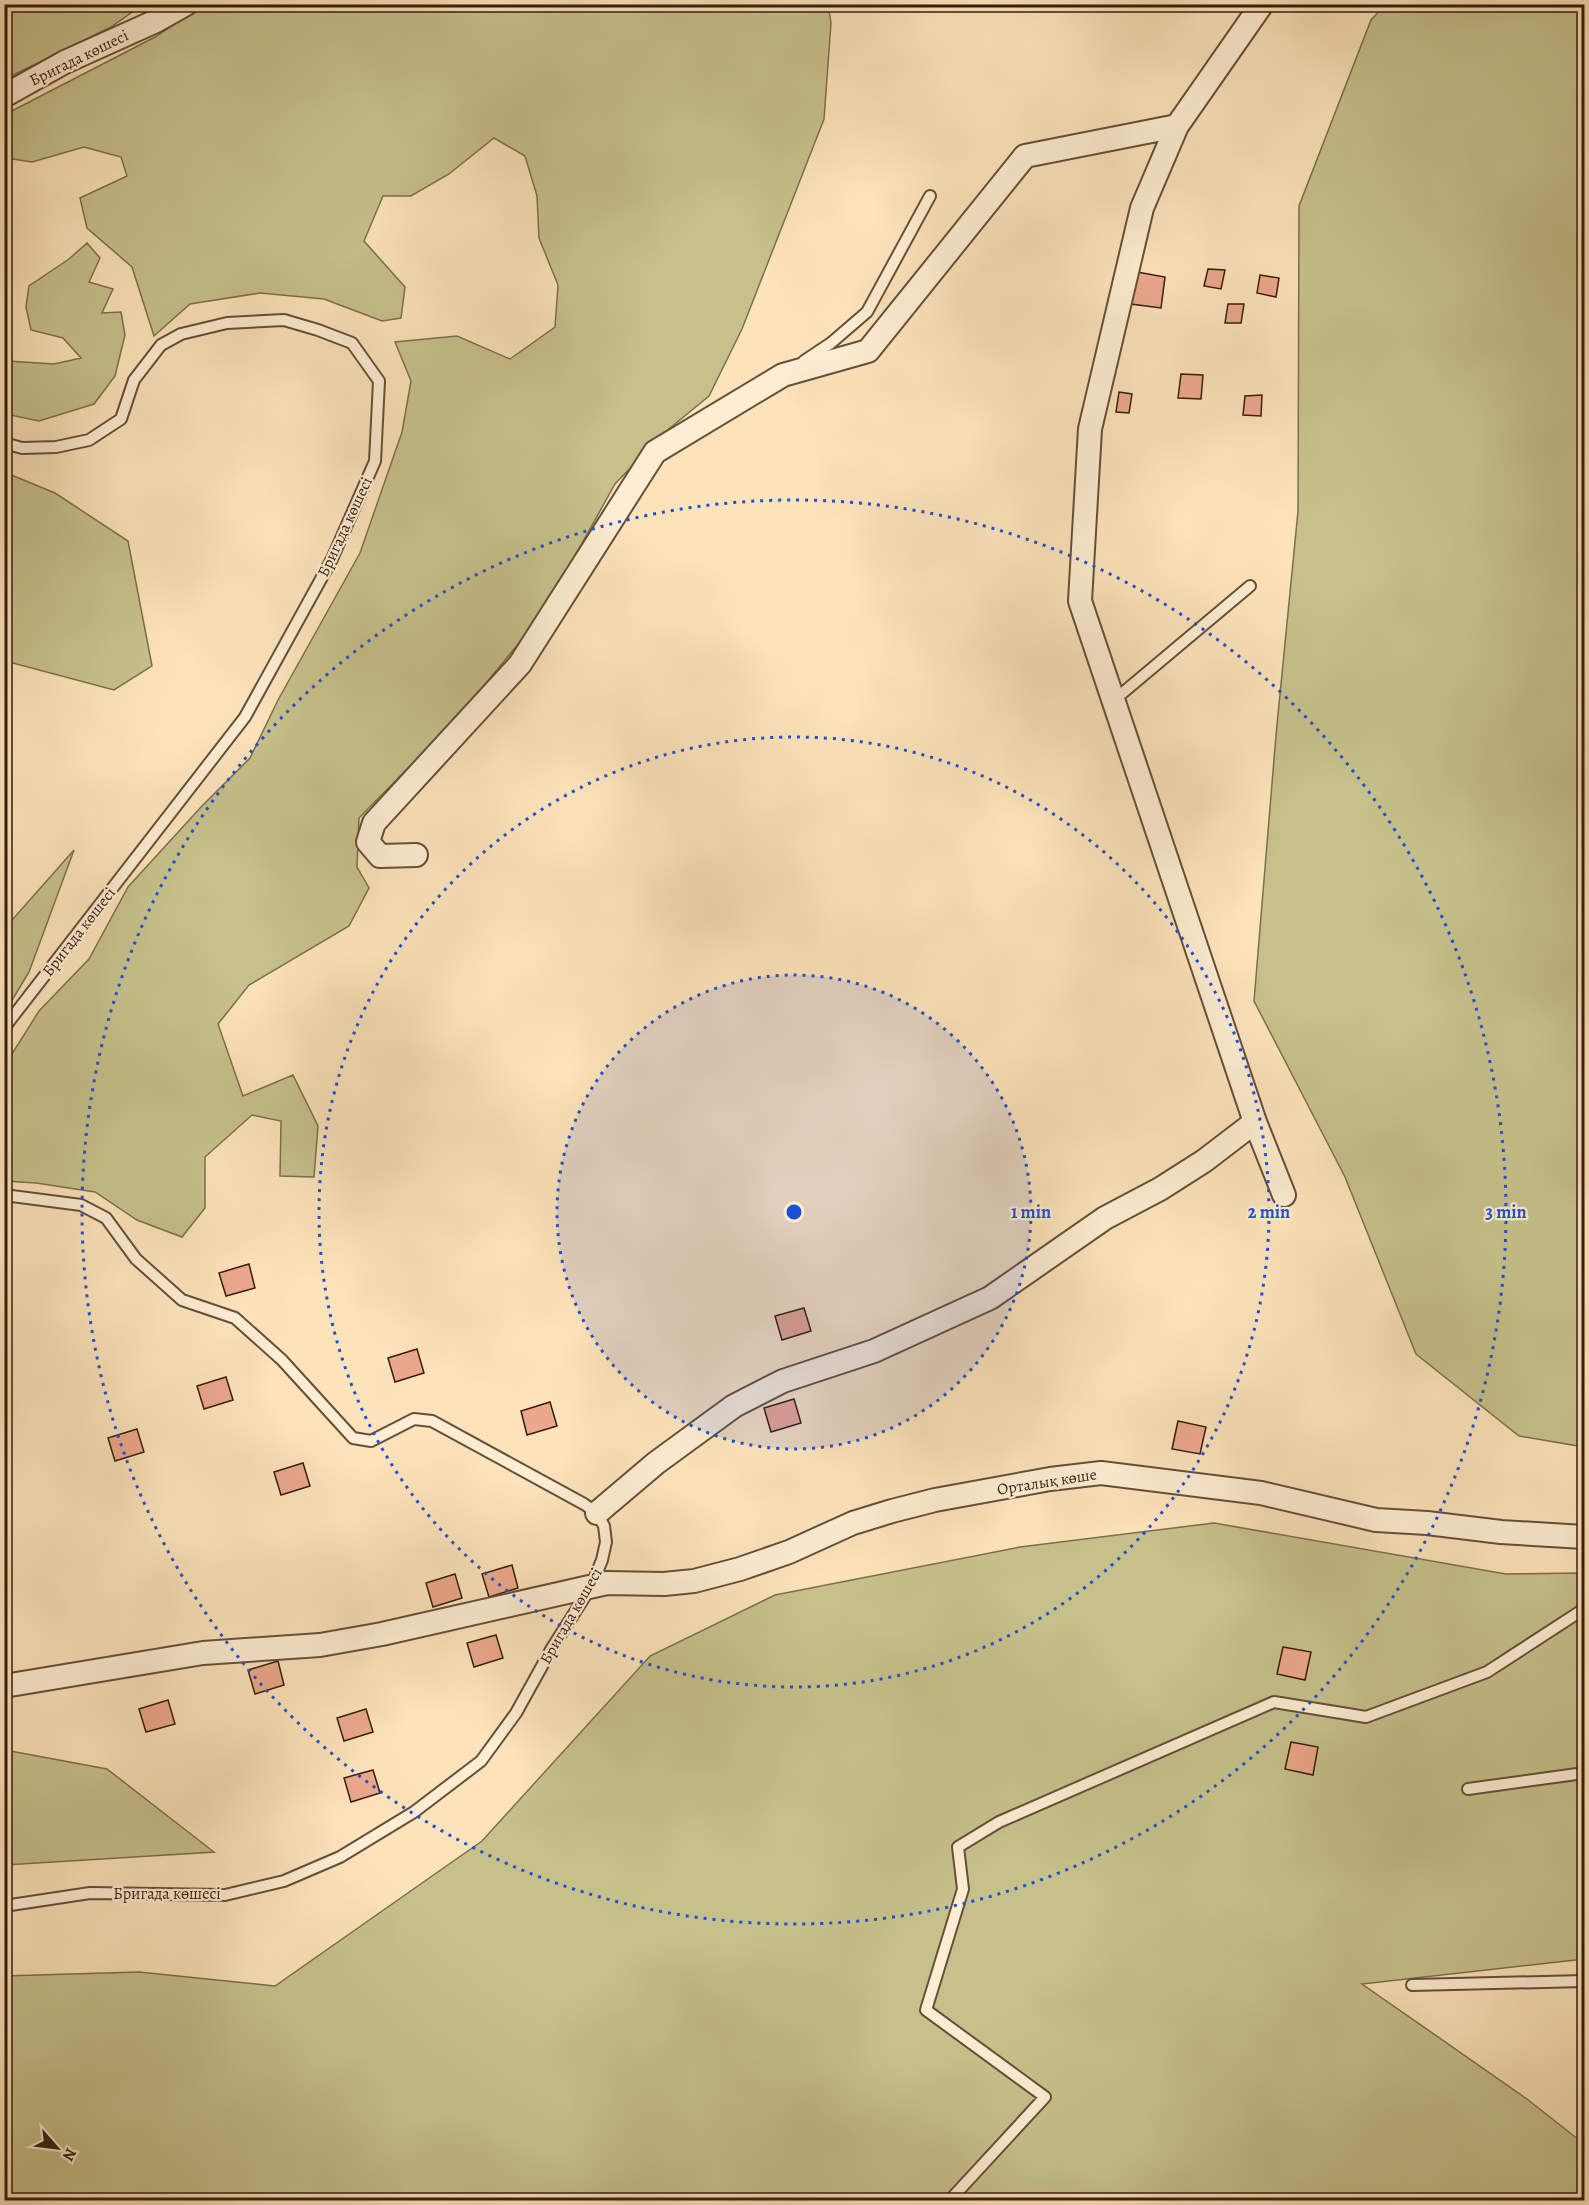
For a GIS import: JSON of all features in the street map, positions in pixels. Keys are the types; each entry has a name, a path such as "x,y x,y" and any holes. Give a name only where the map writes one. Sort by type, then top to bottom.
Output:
{"street":[{"name":"Бригада көшесі","path":"4,96 65,62 156,21 186,4"},
{"path":"1262,4 1177,126 1142,208 1090,429 1080,601 1255,1122 1284,1195"},
{"path":"416,855 380,856 368,842 374,823 520,664 655,452 783,375 867,351 1025,156 1177,126"},
{"path":"597,1513 656,1463 734,1406 783,1381 874,1351 990,1298 1105,1218 1160,1189 1204,1161 1255,1122"},
{"name":"Орталық көше","path":"4,1686 203,1653 320,1645 382,1634 615,1582 664,1584 694,1581 740,1569 789,1552 854,1523 892,1511 935,1500 1050,1479 1101,1473 1261,1493 1376,1520 1584,1537"}],"lane":[{"path":"783,375 831,343 867,312 930,196"},
{"name":"Бригада көшесі","path":"4,444 22,448 56,447 89,440 121,418 134,380 161,345 181,334 227,323 284,320 352,343 378,381 375,461 332,559 245,717 4,1028"},
{"path":"1113,701 1250,586"},
{"path":"4,1195 81,1206 106,1218 136,1259 182,1300 235,1318 282,1360 353,1438 371,1441 414,1419 432,1421 597,1513"},
{"name":"Бригада көшесі","path":"4,1906 90,1893 225,1895 284,1881 340,1857 414,1812 481,1761 516,1713 552,1648 591,1587 602,1560 606,1542 604,1526 597,1513"},
{"path":"950,2200 1045,2097 926,2010 963,1890 958,1847 999,1822 1274,1702 1366,1717 1487,1672 1584,1609"},
{"path":"1468,1789 1584,1773"},
{"path":"1412,1985 1584,1981"}],"shaded area":[{"path":"5,4 142,5 111,27 5,79"},
{"path":"828,4 831,23 824,119 742,329 709,396 664,433 615,484 542,615 458,717 359,818 357,867 369,888 349,926 249,985 218,1024 243,1096 293,1075 318,1126 314,1177 280,1176 281,1121 252,1115 205,1157 205,1208 182,1237 137,1220 95,1192 5,1181 5,1065 39,1011 89,959 128,887 201,807 250,758 278,700 360,553 402,432 411,381 395,342 457,336 510,359 555,327 558,285 539,238 537,196 525,156 494,138 449,174 411,196 383,196 364,241 405,287 401,318 382,321 324,299 260,293 190,304 154,336 132,267 87,228 80,198 127,176 121,157 84,147 32,162 6,158 4,156 4,115 155,37 203,5"},
{"path":"1385,5 1584,5 1584,1447 1519,1436 1416,1354 1345,1177 1254,1001 1276,735 1298,511 1299,206 1371,20"},
{"path":"87,243 100,258 89,282 113,289 102,313 121,312 125,335 115,376 94,404 39,421 5,414 5,359 54,364 81,358 63,338 31,330 26,307 29,286 69,259"},
{"path":"4,472 55,493 128,541 152,666 114,690 5,661"},
{"path":"74,850 29,972 5,1012 5,928"},
{"path":"1214,1523 1506,1574 1584,1573 1584,1959 1362,1984 1527,2099 1584,2144 1584,2200 5,2200 4,1976 139,1972 275,1986 482,1841 650,1656 775,1595 1020,1547"},
{"path":"5,1750 107,1769 214,1852 5,1865"}],"building":[{"path":"1208,269 1225,270 1221,289 1204,286"},
{"path":"1137,272 1165,277 1161,308 1131,304"},
{"path":"1260,275 1279,278 1276,297 1257,293"},
{"path":"1228,304 1244,304 1241,323 1225,323"},
{"path":"1181,374 1203,375 1201,399 1178,398"},
{"path":"1119,392 1132,394 1129,413 1116,412"},
{"path":"1262,395 1261,416 1243,415 1245,396"},
{"path":"249,1264 255,1288 226,1296 219,1273"},
{"path":"804,1308 811,1331 782,1340 775,1316"},
{"path":"417,1349 424,1373 395,1382 388,1358"},
{"path":"226,1377 233,1400 204,1409 197,1386"},
{"path":"794,1399 801,1423 771,1432 764,1408"},
{"path":"550,1402 557,1426 527,1435 521,1411"},
{"path":"1178,1421 1206,1427 1200,1454 1172,1449"},
{"path":"137,1429 144,1452 115,1461 108,1438"},
{"path":"303,1463 310,1486 281,1495 274,1472"},
{"path":"512,1565 518,1588 489,1597 482,1574"},
{"path":"455,1574 462,1598 433,1607 426,1583"},
{"path":"496,1635 503,1658 474,1667 467,1643"},
{"path":"1283,1647 1311,1652 1305,1680 1277,1674"},
{"path":"278,1661 284,1685 255,1694 248,1670"},
{"path":"168,1700 175,1724 146,1732 139,1709"},
{"path":"366,1709 373,1732 344,1741 337,1718"},
{"path":"1291,1742 1318,1747 1313,1775 1285,1769"},
{"path":"373,1770 380,1793 351,1802 344,1778"}]}
